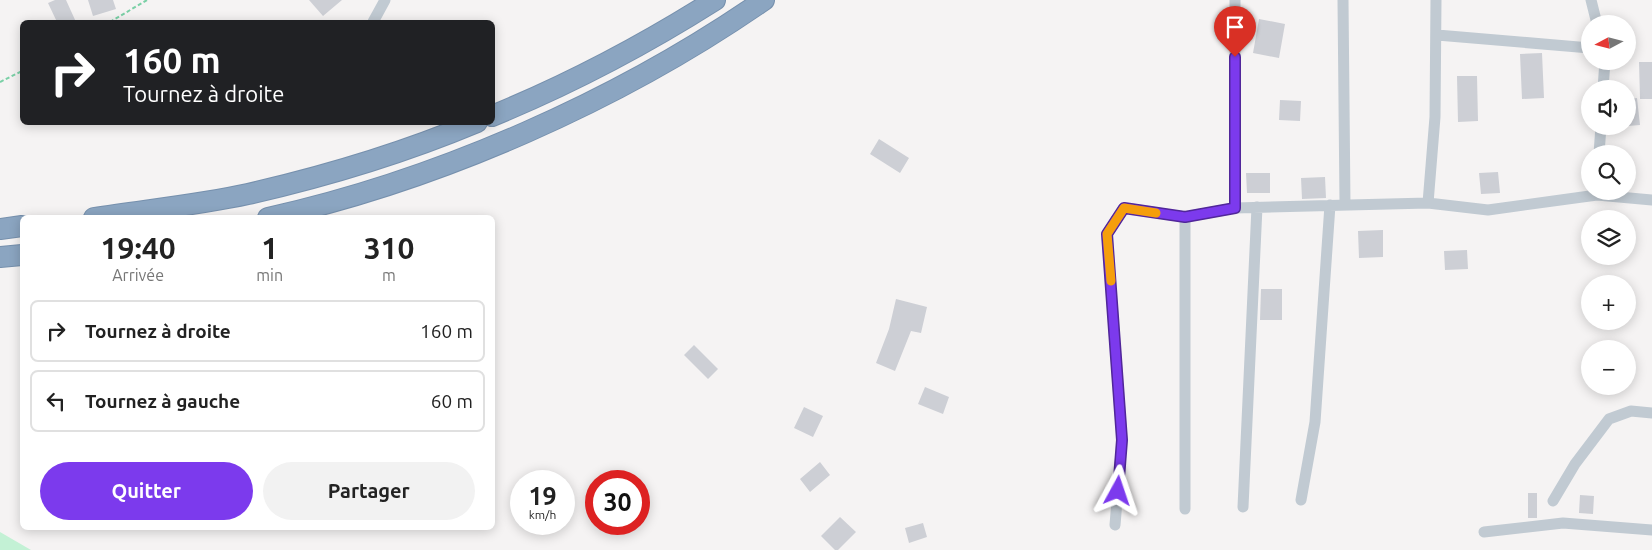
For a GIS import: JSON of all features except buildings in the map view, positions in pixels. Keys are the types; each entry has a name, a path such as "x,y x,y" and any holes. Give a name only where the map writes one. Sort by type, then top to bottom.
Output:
{"highway":[{"path":"495,115 589,73 668,29 715,0"},
{"path":"281,215 397,182 550,121 623,85 764,0"},
{"path":"113,215 246,194 340,171 426,144 470,125"},
{"path":"0,229 20,226"},
{"path":"0,257 20,255"}],"street":[{"path":"374,20 385,0"},
{"path":"1235,0 1235,208"},
{"path":"1343,0 1345,204"},
{"path":"1428,203 1435,117 1436,0"},
{"path":"1592,0 1595,15"},
{"path":"1437,35 1581,47"},
{"path":"1115,526 1122,440 1107,234 1124,208 1185,217 1235,208 1345,204 1428,203 1488,210 1581,195"},
{"path":"1636,198 1652,200"},
{"path":"1301,500 1315,422 1330,205"},
{"path":"1243,507 1257,207"},
{"path":"1185,217 1185,509"},
{"path":"1553,501 1575,464 1610,419 1631,411 1652,412"},
{"path":"1484,532 1563,523 1652,530"}],"path":[{"path":"113,20 147,0"},
{"path":"0,82 20,72"}],"green space":[{"path":"0,532 31,550 0,550"}],"slow traffic":[{"path":"1111,281 1107,234 1124,208 1156,213"}],"route":[{"path":"1118,491 1122,440 1107,234 1124,208 1185,217 1235,208 1235,57"}]}
